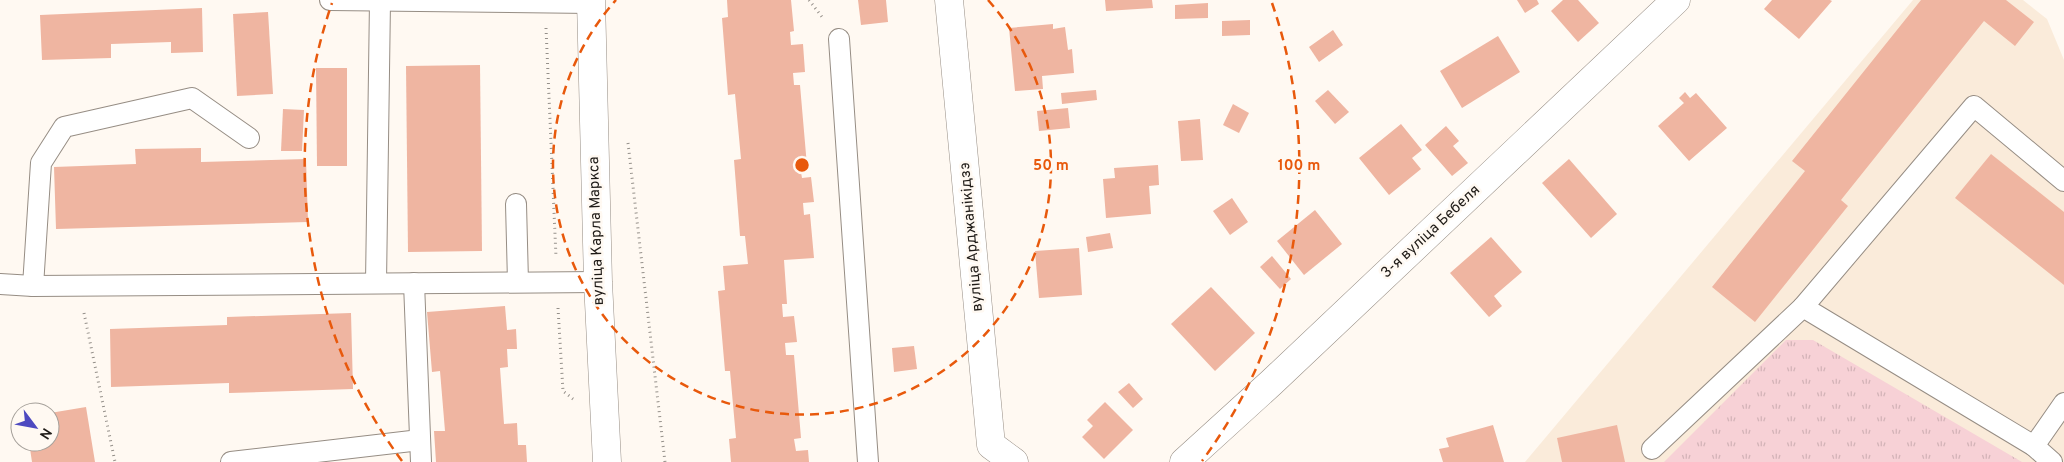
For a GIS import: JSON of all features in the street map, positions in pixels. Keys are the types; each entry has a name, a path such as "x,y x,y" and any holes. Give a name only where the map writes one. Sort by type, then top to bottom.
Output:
{"street":[{"name":"вуліца Арджанікідзэ","path":"949,0 992,453 1014,462"},
{"name":"3-я вуліца Бебеля","path":"1184,462 1272,382 1676,0"},
{"name":"вуліца Карла Маркса","path":"591,2 598,282 607,462"}],"lane":[{"path":"330,0 591,2"},
{"path":"376,283 380,1"},
{"path":"839,39 868,462"},
{"path":"33,286 41,163 64,127 192,98 249,138"},
{"path":"1652,449 1803,307 1974,106 2064,181"},
{"path":"516,204 518,282"},
{"path":"0,284 79,286 598,282"},
{"path":"414,283 420,462"},
{"path":"1803,307 2034,446 2052,462"},
{"path":"2034,446 2064,403"},
{"path":"231,462 420,440"}],"path":[{"path":"545,3 563,390 578,403"},
{"path":"628,140 665,462"},
{"path":"79,286 115,462"}],"shaded area":[{"path":"1913,0 2023,0 2047,19 2064,60 2064,462 1525,462"}],"green space":[{"path":"1786,340 1813,340 2022,462 1664,462"}],"building":[{"path":"727,0 791,0 794,31 790,32 791,45 803,44 805,72 793,73 794,85 800,85 807,166 800,166 802,178 811,177 814,202 803,203 804,215 810,214 814,258 784,260 787,304 782,304 783,317 794,316 797,342 785,343 786,355 794,355 801,438 794,439 796,451 808,450 809,462 731,462 729,439 736,438 730,371 725,371 718,291 725,290 723,266 748,264 745,236 740,236 734,160 741,159 735,94 728,95 722,18 728,17"},
{"path":"858,0 886,0 888,22 861,25"},
{"path":"1105,0 1152,0 1153,8 1106,11"},
{"path":"1517,0 1537,0 1539,4 1525,13"},
{"path":"1563,0 1578,0 1599,23 1578,42 1551,11"},
{"path":"1772,0 1832,1 1799,39 1764,9"},
{"path":"1921,0 2006,0 2034,22 2015,46 1984,21 1841,200 1848,206 1755,322 1712,287 1805,171 1792,161"},
{"path":"1208,3 1208,18 1175,19 1175,5"},
{"path":"202,8 203,52 171,53 171,42 111,44 111,58 42,60 40,15"},
{"path":"268,12 273,94 237,96 233,14"},
{"path":"1250,20 1250,35 1222,36 1222,21"},
{"path":"1053,24 1053,29 1065,27 1068,50 1072,49 1074,73 1042,76 1043,89 1015,91 1009,28"},
{"path":"1333,30 1343,45 1319,62 1309,47"},
{"path":"1498,36 1520,72 1462,108 1440,71"},
{"path":"480,65 482,251 408,252 406,66"},
{"path":"316,68 347,68 347,166 317,166"},
{"path":"1096,90 1097,100 1062,104 1061,93"},
{"path":"1328,90 1349,112 1335,124 1315,101"},
{"path":"1685,92 1690,98 1696,93 1727,128 1689,161 1658,126 1684,103 1679,98"},
{"path":"1233,104 1249,113 1239,133 1223,125"},
{"path":"1068,108 1070,128 1039,131 1037,111"},
{"path":"283,109 304,110 302,151 281,151"},
{"path":"1200,119 1203,160 1181,161 1178,121"},
{"path":"1401,124 1422,150 1412,158 1421,169 1389,195 1359,158"},
{"path":"1446,126 1459,141 1453,146 1468,163 1452,176 1425,145"},
{"path":"201,148 201,162 306,159 308,222 56,229 54,167 136,164 135,149"},
{"path":"1991,154 2064,212 2064,285 1955,198"},
{"path":"1569,159 1617,214 1591,238 1542,183"},
{"path":"1158,165 1159,185 1149,186 1151,214 1106,218 1103,179 1115,178 1114,168"},
{"path":"1232,198 1248,222 1230,235 1213,211"},
{"path":"1315,210 1342,244 1304,275 1277,241"},
{"path":"1110,233 1113,248 1088,252 1086,237"},
{"path":"1491,237 1522,272 1494,296 1502,306 1489,317 1450,273"},
{"path":"1079,248 1082,295 1039,298 1035,251"},
{"path":"1272,256 1291,279 1280,289 1260,267"},
{"path":"1211,287 1255,333 1215,371 1171,324"},
{"path":"505,306 507,330 516,329 517,349 507,349 508,367 500,368 504,424 517,423 518,445 526,445 527,462 436,462 434,431 445,431 440,371 432,372 427,312"},
{"path":"351,313 353,389 229,393 229,383 111,387 110,329 227,325 227,317"},
{"path":"914,346 917,369 894,372 892,348"},
{"path":"1129,383 1143,399 1133,408 1118,392"},
{"path":"1105,402 1133,430 1104,459 1082,437 1093,426 1087,420"},
{"path":"86,407 95,462 32,462 30,452 60,452 60,411"},
{"path":"1493,425 1504,462 1443,462 1439,449 1449,447 1446,438"},
{"path":"1617,425 1625,462 1562,462 1557,438"}]}
